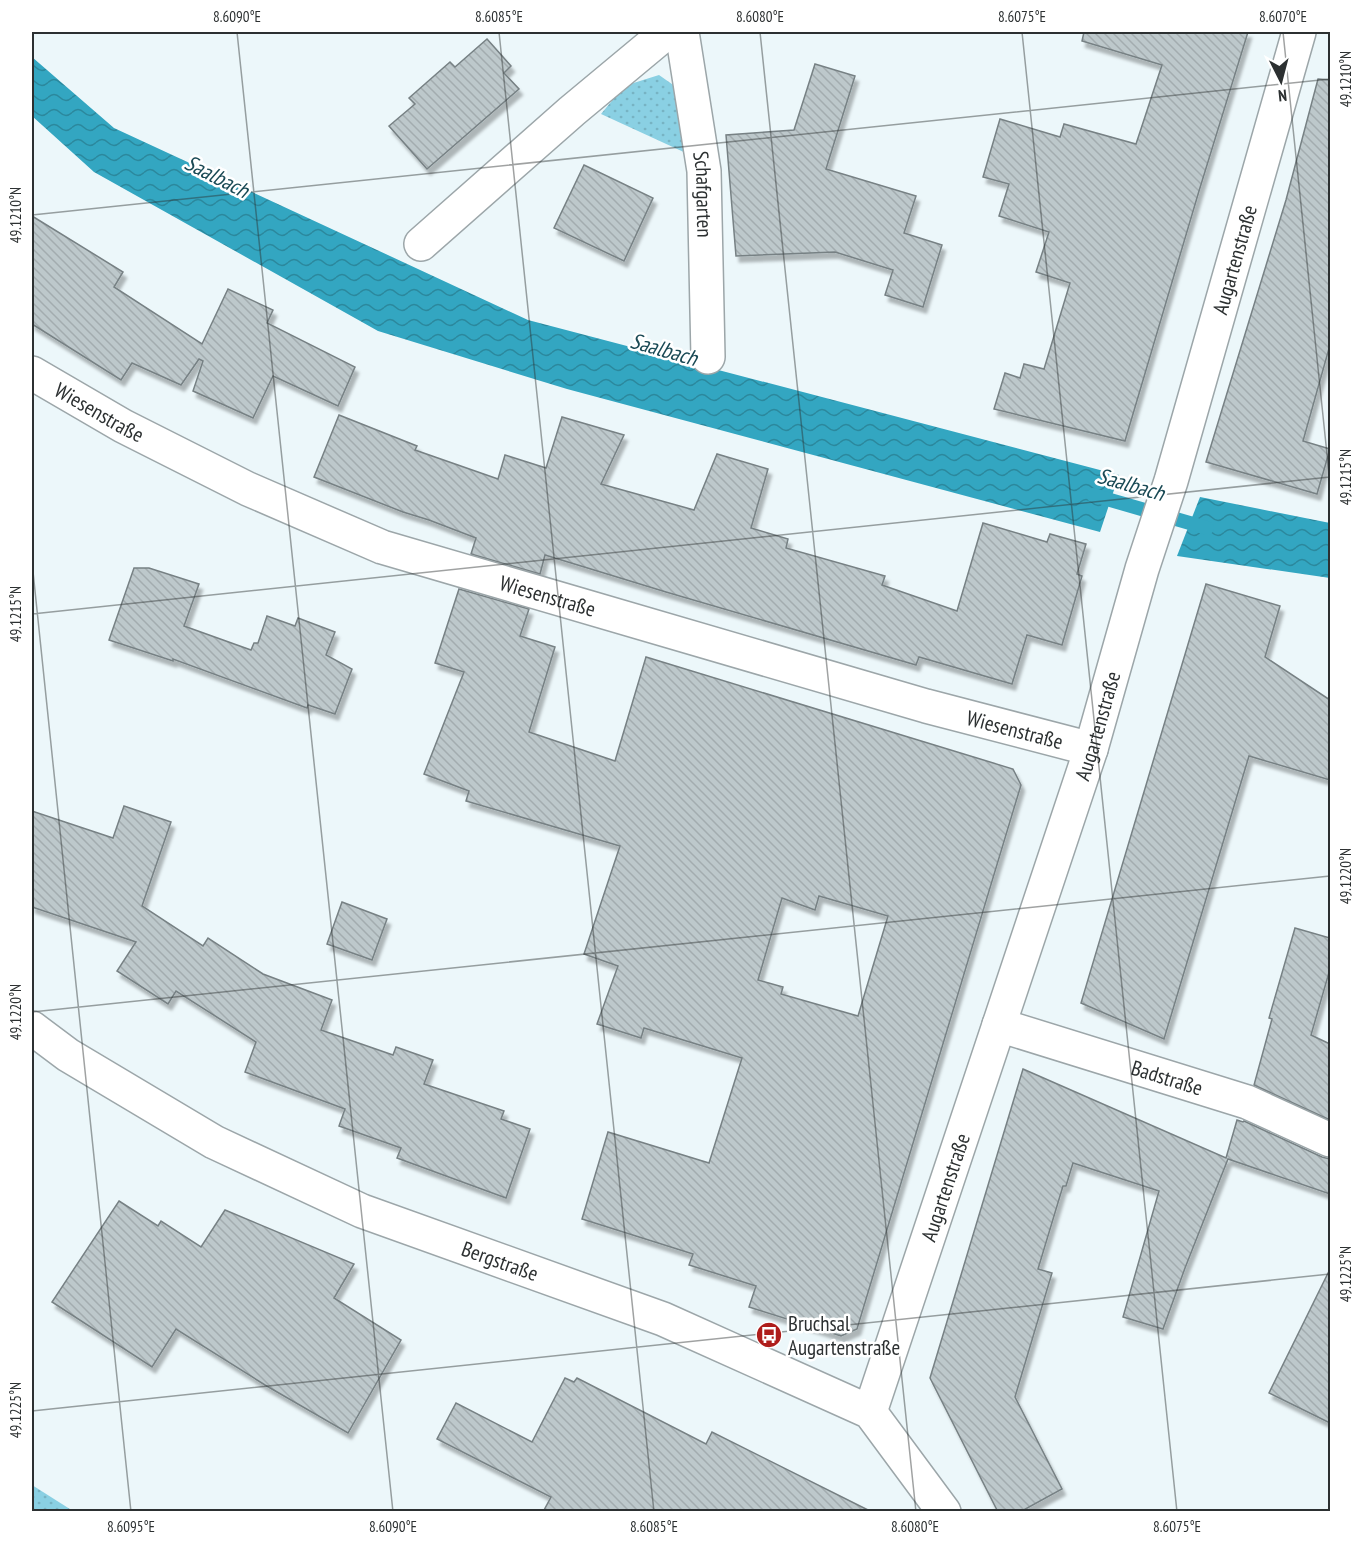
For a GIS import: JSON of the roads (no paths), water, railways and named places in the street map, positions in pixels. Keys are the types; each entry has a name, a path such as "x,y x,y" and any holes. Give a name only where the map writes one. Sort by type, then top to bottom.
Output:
{"street":[{"path":"421,244 572,111 667,32"},
{"name":"Schafgarten","path":"682,32 704,171 708,357"},
{"name":"Augartenstraße","path":"870,1412 1091,749 1142,569 1171,480 1299,32"},
{"name":"Wiesenstraße","path":"32,373 123,426 248,489 382,548 926,706 1091,749"},
{"name":"Badstraße","path":"999,1025 1246,1102 1330,1140"},
{"name":"Bergstraße","path":"32,1028 68,1054 214,1142 362,1211 663,1319 870,1412 944,1512"}],"water":[{"path":"32,57 114,128 528,320 1119,475 1100,532 567,389 378,331 94,172 32,116"},
{"path":"1200,497 1330,523 1330,578 1177,556"}],"waterway":[{"name":"Saalbach","path":"1093,495 1207,528"}],"place":[{"name":"Bruchsal Augartenstraße","path":"769,1335"}]}
